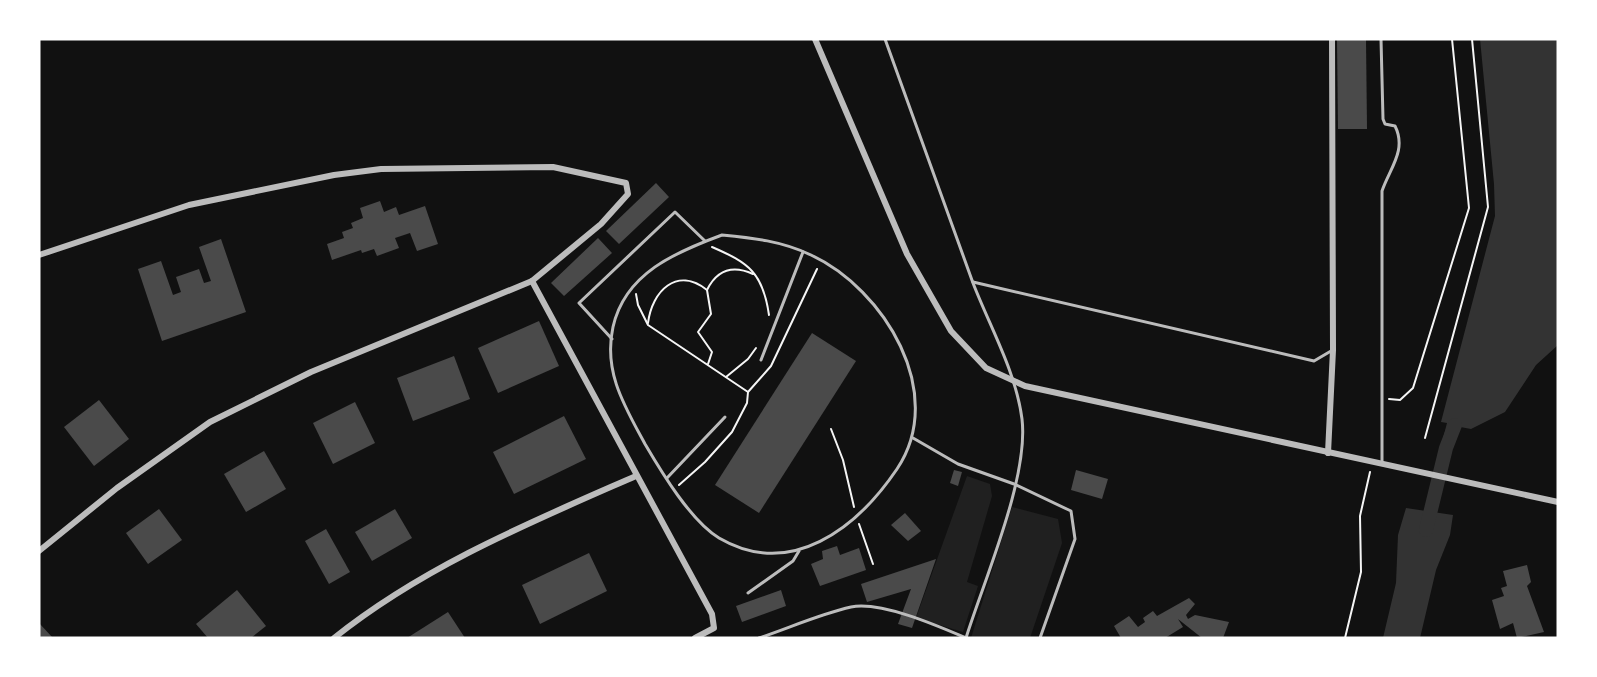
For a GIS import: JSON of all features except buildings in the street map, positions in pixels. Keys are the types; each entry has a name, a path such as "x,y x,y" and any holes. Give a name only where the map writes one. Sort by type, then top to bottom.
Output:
{"street":[{"path":"815,39 908,254 951,331 986,368 1013,382 1372,463 1558,502"},
{"path":"1328,453 1333,350 1332,39"},
{"path":"39,255 189,206 334,175 381,169 552,167 626,183 628,194 601,224 532,281 311,372 210,422 117,488 39,551"},
{"path":"532,281 712,615 714,628 695,638"},
{"path":"334,638 367,611 477,546 636,476"}],"lane":[{"path":"759,638 853,607 892,611 966,638 1021,455 1022,420 1013,382 973,282 885,39"},
{"path":"1381,39 1383,119 1385,124 1395,126 1398,132 1399,158 1389,171 1382,191 1382,465"},
{"path":"612,339 579,303 675,212 703,242"},
{"path":"722,236 771,240 803,252 856,284 888,325 906,355 915,401 913,438 897,468 856,517 821,543 786,553 747,549 718,538 690,510 667,478 617,394 612,367 613,327 626,296 635,285 649,270 680,250 722,236"},
{"path":"761,360 803,252"},
{"path":"973,282 1314,361 1333,350"},
{"path":"667,478 725,417"},
{"path":"913,438 958,464 1014,484 1071,511 1075,539 1040,638"},
{"path":"748,593 794,561 800,549"}],"path":[{"path":"1382,399 1400,400 1413,388 1469,207 1452,39"},
{"path":"1425,438 1488,207 1472,39"},
{"path":"703,242 745,262 756,275 766,297 769,321"},
{"path":"674,489 705,462 732,432 747,403 748,392 771,366 821,261"},
{"path":"707,290 720,273 734,268 756,275"},
{"path":"648,325 652,303 663,288 686,280 697,282 707,290 711,314 698,332 712,352 708,365"},
{"path":"635,285 638,305 648,325 748,392"},
{"path":"726,377 748,359 760,342"},
{"path":"831,429 843,460 856,517 873,564"},
{"path":"1346,638 1361,572 1360,516 1372,463"}],"shaded area":[{"path":"1480,39 1558,39 1558,345 1536,365 1505,412 1471,429 1455,426 1450,448 1441,446 1447,423 1441,422 1495,216"},
{"path":"967,476 990,484 992,496 967,582 978,586 963,632 916,618"},
{"path":"1012,507 1058,519 1062,543 1030,638 971,638"},
{"path":"1406,508 1453,515 1450,535 1436,570 1420,638 1383,638 1396,583 1398,535"}],"waterway":[{"path":"1426,530 1446,448 1455,425"}]}
